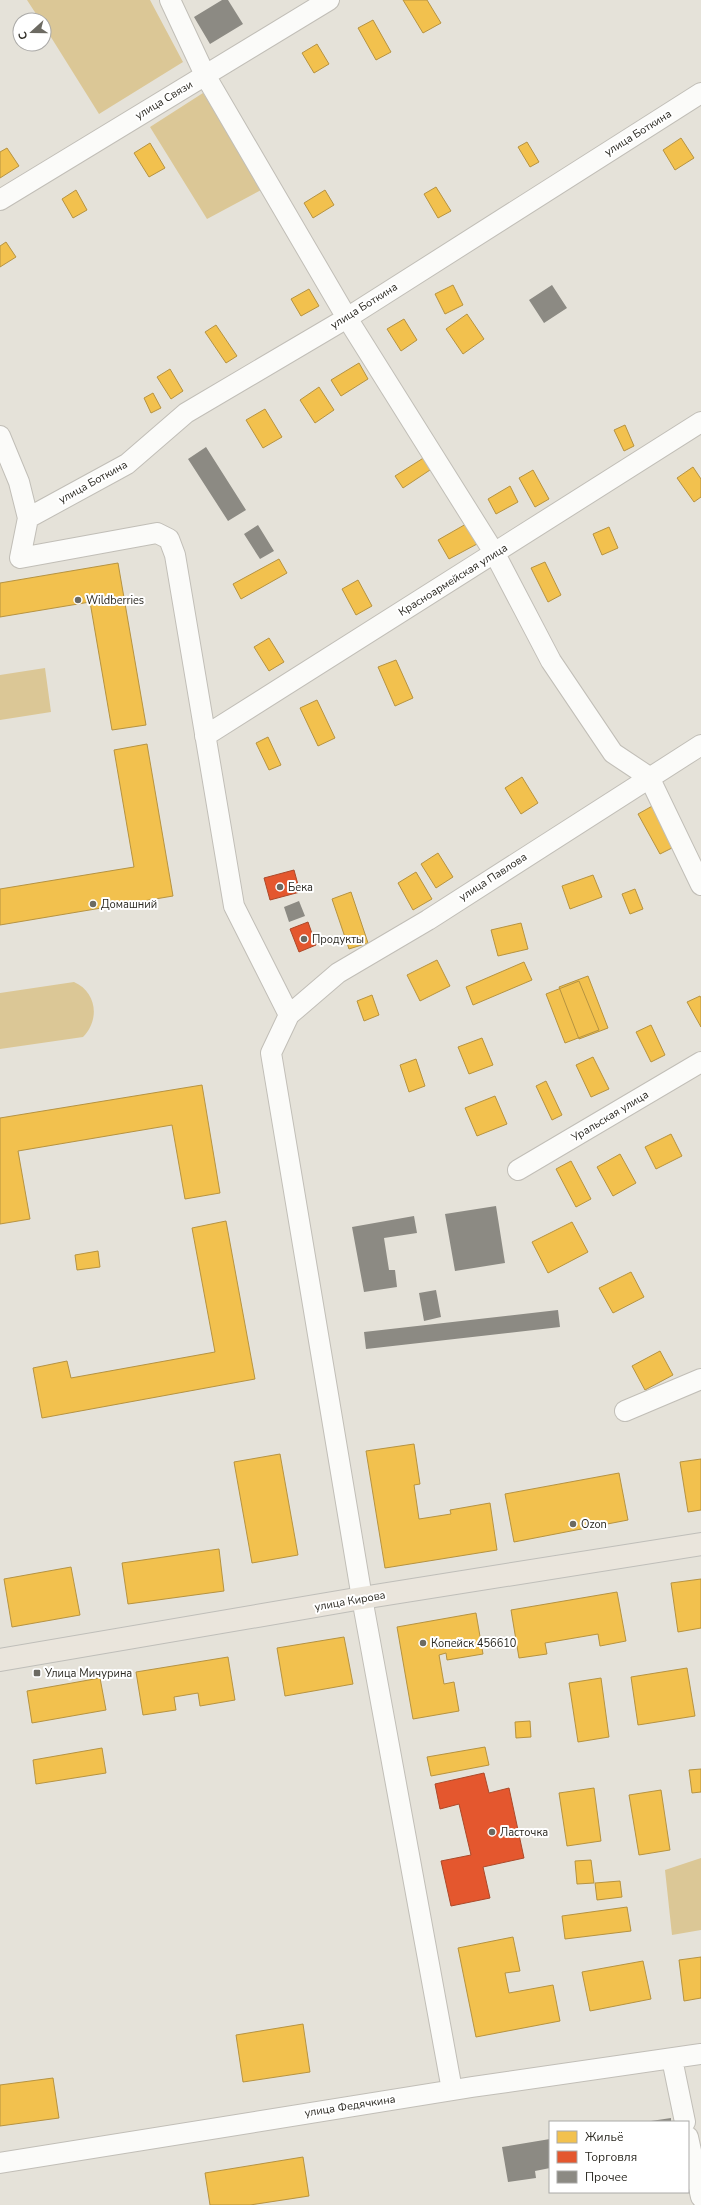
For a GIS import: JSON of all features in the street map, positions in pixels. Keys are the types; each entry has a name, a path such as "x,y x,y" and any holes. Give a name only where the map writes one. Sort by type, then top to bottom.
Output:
{"main road":[{"name":"улица Кирова","path":"0,1660 362,1598 701,1544"}],"street":[{"path":"170,0 205,75 347,318 495,554 551,661 613,753 649,777 701,885"},
{"name":"улица Связи","path":"0,200 329,0"},
{"name":"улица Боткина","path":"28,518 127,464 186,413 347,318 701,93"},
{"name":"Красноармейская улица","path":"205,736 495,554 701,422"},
{"path":"0,436 19,482 28,518 20,558 157,532 169,539 175,555 234,906 289,1015 271,1053 362,1598 452,2090"},
{"name":"улица Павлова","path":"289,1015 338,973 428,920 701,745"},
{"name":"Уральская улица","path":"518,1170 701,1062"},
{"path":"625,1411 701,1379"},
{"name":"улица Федячкина","path":"0,2163 452,2090 701,2054"},
{"path":"672,2059 685,2121"},
{"path":"689,2142 701,2197"}],"shaded area":[{"path":"27,0 150,0 183,62 99,114 52,39 52,12 35,12"},
{"path":"203,93 263,189 207,219 150,127"},
{"path":"45,668 51,712 0,720 0,675"},
{"path":"74,982 88,992 94,1007 92,1023 83,1037 0,1049 0,993"},
{"path":"701,1858 701,1930 672,1935 665,1870"}],"building: Жильё":[{"path":"403,0 427,0 441,23 423,33"},
{"path":"373,20 391,52 376,60 358,28"},
{"path":"317,44 329,64 314,73 302,53"},
{"path":"681,138 694,158 675,170 663,150"},
{"path":"527,142 539,162 530,167 518,147"},
{"path":"150,143 165,168 149,177 134,153"},
{"path":"7,148 19,166 0,178 0,152"},
{"path":"436,187 451,211 438,218 424,194"},
{"path":"76,190 87,210 73,218 62,199"},
{"path":"325,190 334,205 313,218 304,203"},
{"path":"6,242 16,257 0,267 0,246"},
{"path":"453,285 463,305 445,314 435,294"},
{"path":"309,289 319,306 301,316 291,299"},
{"path":"467,314 484,339 463,354 446,329"},
{"path":"404,319 417,340 401,351 387,329"},
{"path":"216,325 237,356 226,363 205,332"},
{"path":"359,363 368,379 341,396 331,380"},
{"path":"170,369 183,391 171,399 157,377"},
{"path":"319,387 334,410 315,423 300,400"},
{"path":"153,393 161,408 151,413 144,398"},
{"path":"265,409 282,437 263,448 246,420"},
{"path":"625,425 634,446 624,451 614,430"},
{"path":"425,457 433,468 403,488 395,476"},
{"path":"693,467 701,479 701,497 694,502 677,478"},
{"path":"533,470 549,499 535,507 519,478"},
{"path":"510,486 518,502 496,514 488,499"},
{"path":"466,524 477,544 449,559 438,540"},
{"path":"609,527 618,548 602,555 593,534"},
{"path":"279,559 287,573 241,599 233,584"},
{"path":"545,562 561,595 548,602 531,568"},
{"path":"118,563 146,725 112,730 90,602 0,617 0,583"},
{"path":"358,580 372,606 356,615 342,589"},
{"path":"269,638 284,662 269,671 254,647"},
{"path":"396,660 413,698 395,706 378,667"},
{"path":"317,700 335,738 318,746 300,708"},
{"path":"268,737 281,765 269,770 256,743"},
{"path":"147,744 173,896 0,925 0,889 134,867 114,750"},
{"path":"522,777 538,803 521,814 505,788"},
{"path":"656,804 678,845 660,854 638,814"},
{"path":"438,853 453,877 436,888 421,864"},
{"path":"416,872 432,899 413,910 398,883"},
{"path":"593,875 602,897 570,909 562,886"},
{"path":"635,889 643,909 630,914 622,894"},
{"path":"351,892 368,943 349,949 332,899"},
{"path":"521,923 528,949 498,956 491,930"},
{"path":"437,960 450,986 420,1001 407,975"},
{"path":"524,962 532,980 473,1005 466,987"},
{"path":"588,976 608,1028 579,1039 559,987"},
{"path":"579,981 599,1030 565,1043 546,994"},
{"path":"372,995 379,1015 364,1021 357,1001"},
{"path":"700,996 701,998 701,1027 687,1002"},
{"path":"651,1025 665,1055 651,1062 636,1032"},
{"path":"482,1038 493,1065 469,1074 458,1047"},
{"path":"593,1057 609,1089 591,1097 576,1065"},
{"path":"416,1059 425,1086 409,1092 400,1065"},
{"path":"546,1081 562,1115 552,1120 536,1086"},
{"path":"202,1085 220,1193 185,1199 172,1125 18,1151 30,1219 0,1224 0,1118"},
{"path":"495,1096 507,1124 477,1136 465,1108"},
{"path":"671,1134 682,1156 656,1169 645,1147"},
{"path":"620,1154 636,1183 613,1196 597,1167"},
{"path":"571,1161 591,1199 576,1207 556,1169"},
{"path":"226,1221 255,1379 42,1418 33,1368 67,1361 71,1378 215,1352 192,1228"},
{"path":"572,1222 588,1252 548,1273 532,1242"},
{"path":"98,1251 100,1267 77,1270 75,1255"},
{"path":"631,1272 644,1297 613,1313 599,1288"},
{"path":"660,1351 673,1375 645,1390 632,1366"},
{"path":"414,1444 420,1484 414,1485 419,1519 451,1514 450,1510 490,1503 497,1550 385,1568 366,1451"},
{"path":"280,1454 298,1555 252,1563 234,1462"},
{"path":"701,1459 701,1510 688,1512 680,1462"},
{"path":"619,1473 628,1520 514,1542 505,1494"},
{"path":"219,1549 224,1591 128,1604 122,1563"},
{"path":"71,1567 80,1615 12,1627 4,1579"},
{"path":"701,1579 701,1628 678,1632 671,1583"},
{"path":"617,1592 626,1641 600,1646 598,1634 545,1643 547,1654 519,1658 511,1610"},
{"path":"476,1613 483,1654 447,1660 446,1653 439,1655 444,1684 454,1682 459,1711 413,1719 397,1627"},
{"path":"344,1637 353,1684 285,1696 277,1648"},
{"path":"228,1657 235,1700 200,1706 198,1693 174,1697 176,1710 143,1715 136,1672"},
{"path":"687,1668 695,1716 638,1725 631,1677"},
{"path":"100,1678 106,1710 32,1723 27,1691"},
{"path":"601,1678 609,1737 578,1742 569,1683"},
{"path":"530,1721 531,1737 516,1738 515,1722"},
{"path":"485,1747 489,1765 431,1776 427,1757"},
{"path":"102,1748 106,1773 36,1784 33,1760"},
{"path":"701,1769 701,1792 692,1793 689,1770"},
{"path":"594,1788 601,1841 567,1846 559,1793"},
{"path":"661,1790 670,1850 639,1855 629,1795"},
{"path":"591,1860 594,1883 577,1884 575,1861"},
{"path":"620,1881 622,1897 597,1900 595,1883"},
{"path":"627,1907 631,1931 565,1939 562,1916"},
{"path":"513,1937 520,1971 505,1973 509,1993 553,1985 560,2021 476,2037 458,1948"},
{"path":"701,1957 701,1998 684,2001 679,1960"},
{"path":"643,1961 651,1999 590,2011 582,1972"},
{"path":"303,2024 310,2072 243,2082 236,2035"},
{"path":"53,2078 59,2118 0,2126 0,2085"},
{"path":"303,2157 309,2196 250,2205 210,2205 205,2173"}],"building: Торговля":[{"path":"294,870 300,892 270,900 264,878"},
{"path":"308,922 316,945 299,952 290,929"},
{"name":"Ласточка","path":"484,1773 489,1793 509,1788 524,1858 483,1867 490,1898 451,1906 441,1861 471,1855 459,1804 440,1809 435,1784"}],"building: Прочее":[{"path":"222,0 228,0 243,24 210,44 194,17"},
{"path":"552,285 567,308 544,323 529,300"},
{"path":"206,447 246,510 228,521 188,459"},
{"path":"258,525 274,551 260,559 244,534"},
{"path":"299,901 305,916 289,922 284,907"},
{"path":"496,1206 505,1263 455,1271 445,1214"},
{"path":"414,1216 417,1233 384,1238 389,1270 395,1270 397,1287 364,1292 352,1227"},
{"path":"436,1290 441,1317 424,1321 419,1293"},
{"path":"558,1310 560,1327 366,1349 364,1332"},
{"path":"671,2118 671,2121 651,2121"},
{"path":"549,2139 549,2168 535,2171 536,2178 508,2182 502,2147"}],"place":[{"name":"Wildberries","path":"78,600"},
{"name":"Бека","path":"280,887"},
{"name":"Домашний","path":"93,904"},
{"name":"Продукты","path":"304,939"},
{"name":"Ozon","path":"573,1524"},
{"name":"Копейск 456610","path":"423,1643"},
{"name":"Улица Мичурина","path":"37,1673"},
{"name":"Ласточка","path":"492,1832"}]}
